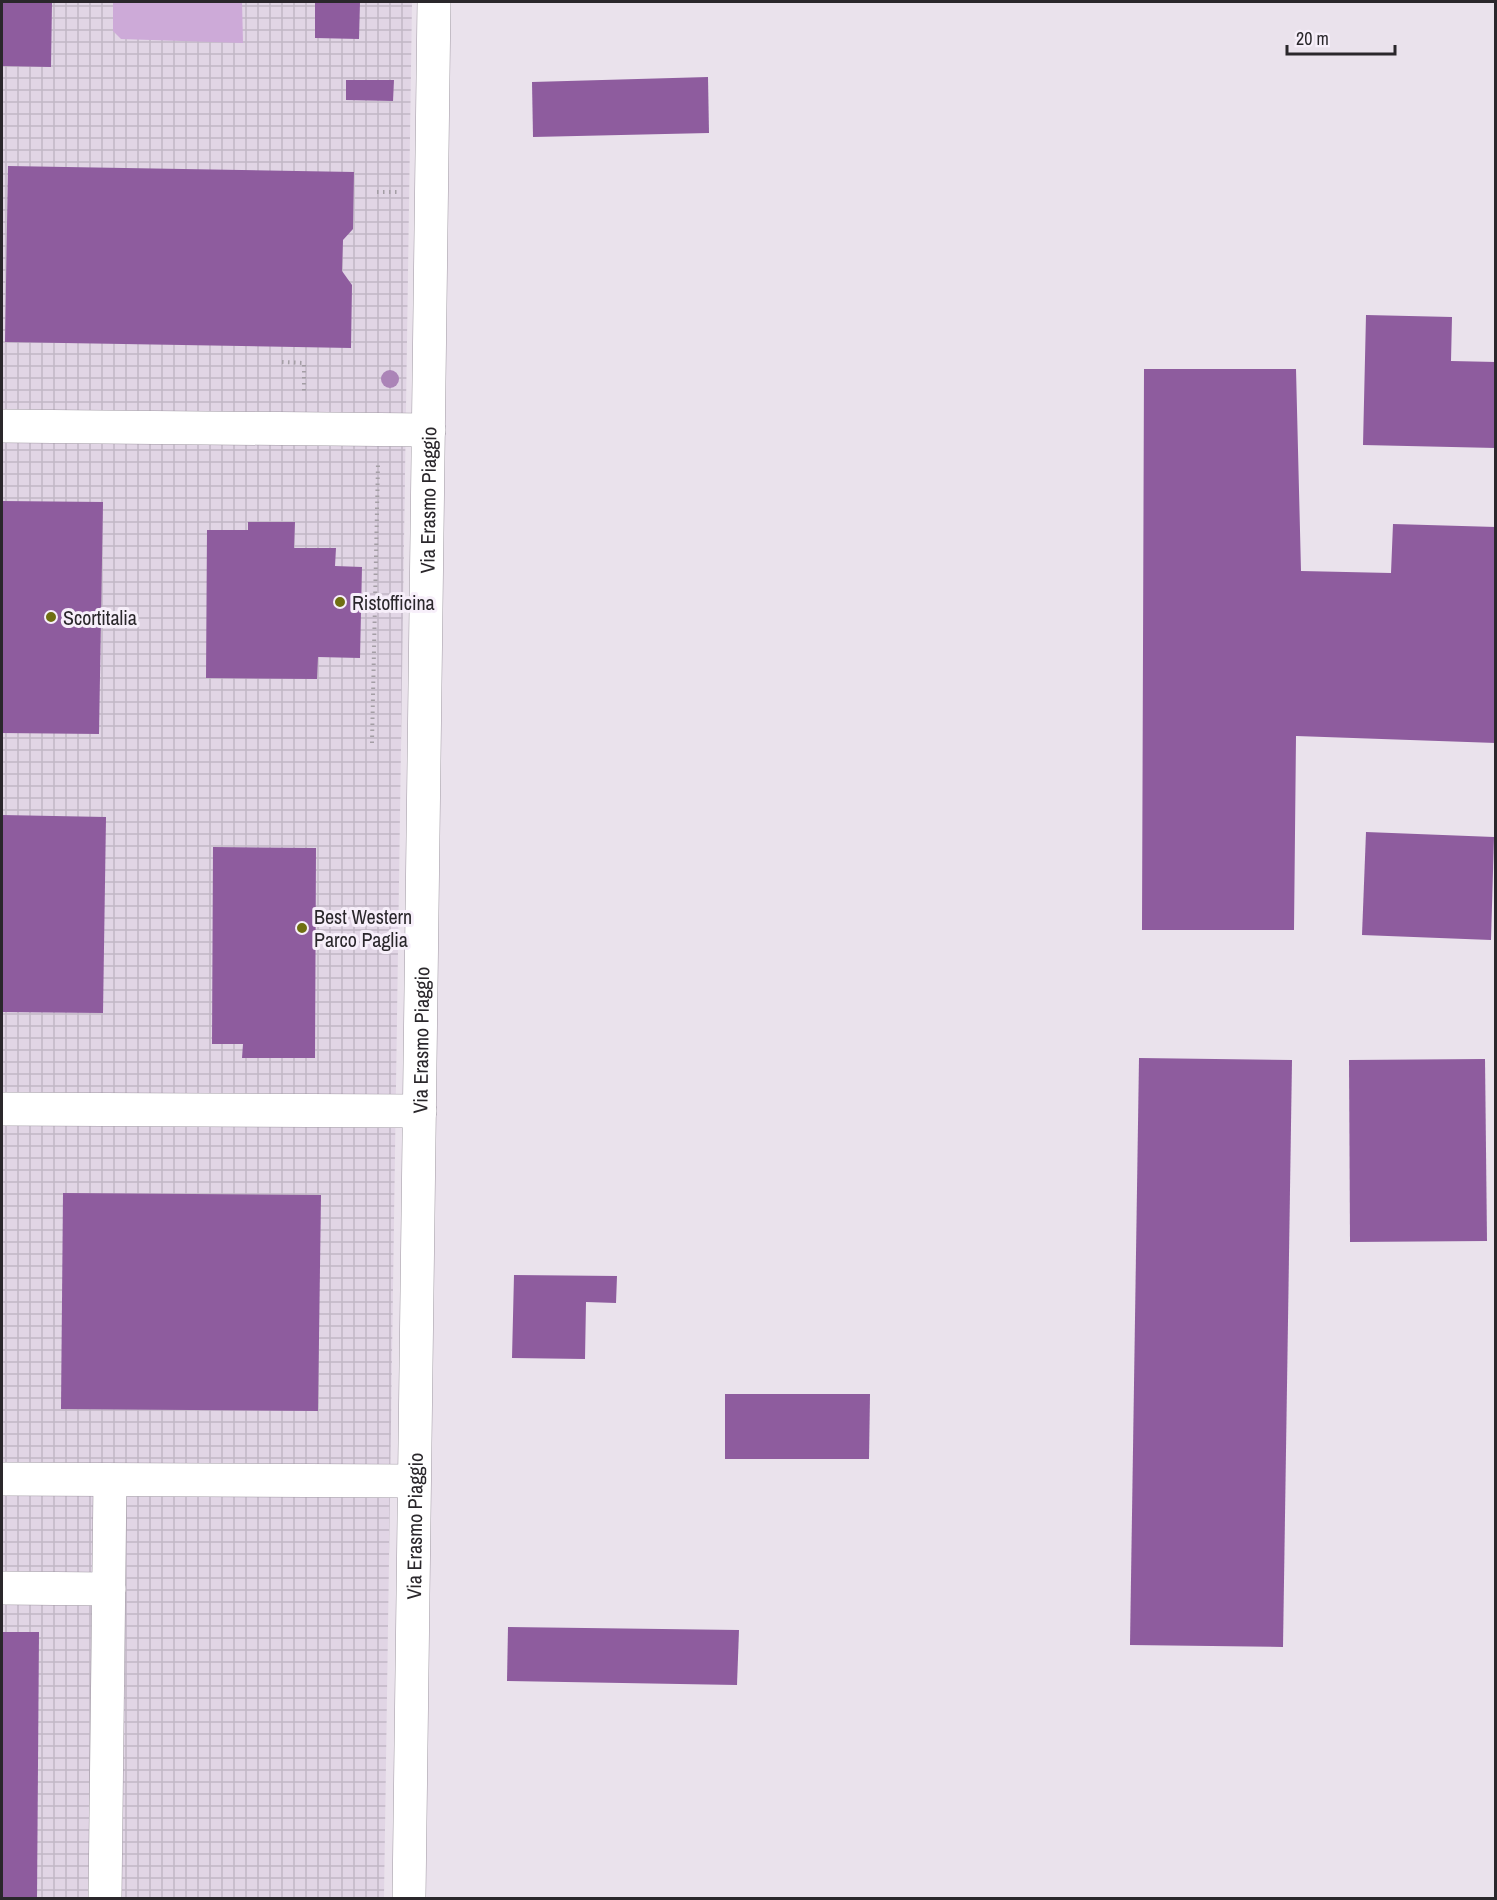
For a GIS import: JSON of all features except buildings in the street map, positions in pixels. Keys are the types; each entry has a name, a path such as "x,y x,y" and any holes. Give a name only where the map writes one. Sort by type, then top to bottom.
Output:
{"street":[{"name":"Via Erasmo Piaggio","path":"409,1899 434,2"},
{"path":"2,426 429,430"},
{"path":"2,1109 420,1111"},
{"path":"2,1479 413,1481"},
{"path":"105,1899 110,1480"},
{"path":"2,1588 109,1589"}],"path":[{"path":"282,362 304,363"},
{"path":"372,743 378,429"}],"shaded area":[{"path":"2,2 412,2 384,1898 2,1898"},
{"path":"113,2 242,2 243,43 121,39 113,31"}],"place":[{"name":"Ristofficina","path":"340,602"},
{"name":"Scortitalia","path":"51,617"},
{"name":"Best Western Parco Paglia","path":"302,928"}]}
